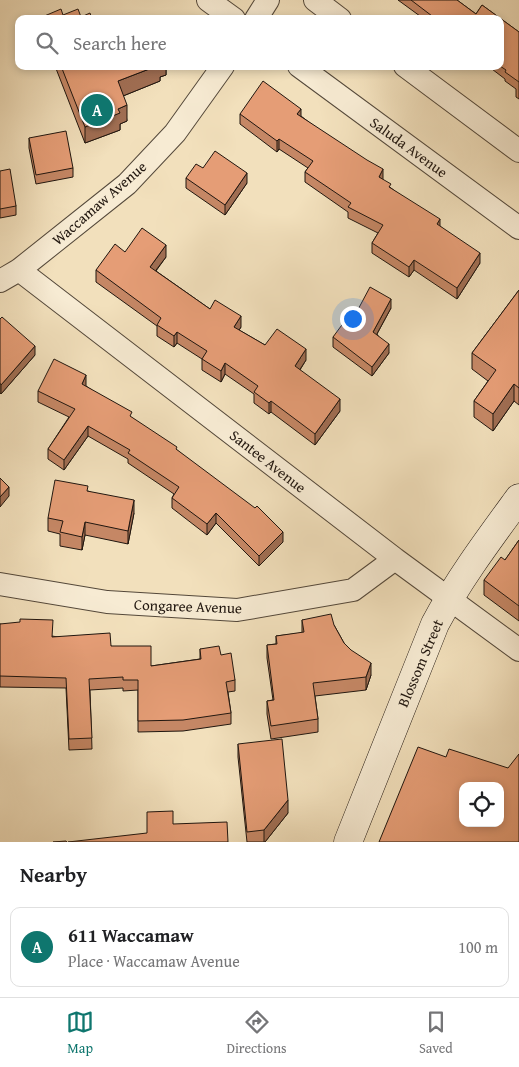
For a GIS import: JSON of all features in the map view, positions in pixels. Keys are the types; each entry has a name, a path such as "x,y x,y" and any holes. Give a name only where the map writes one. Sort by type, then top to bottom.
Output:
{"main road":[{"name":"Blossom Street","path":"348,842 423,651 449,598 467,569 519,498"}],"street":[{"path":"208,0 229,15"},
{"path":"259,15 268,0"},
{"path":"315,0 335,15"},
{"name":"Waccamaw Avenue","path":"10,276 127,184 175,133 220,70"},
{"name":"Saluda Avenue","path":"304,70 519,228"},
{"path":"409,70 519,151"},
{"name":"Santee Avenue","path":"10,276 519,650"},
{"name":"Congaree Avenue","path":"0,584 107,602 237,610 353,590 395,559"}],"building":[{"path":"411,0 457,0 476,14 482,5 496,15 431,15"},
{"path":"61,9 63,15 47,15"},
{"path":"78,9 80,15 63,15"},
{"path":"504,21 519,32 519,82 505,72 506,70 504,69"},
{"path":"63,70 147,70 118,81 127,105 118,109 120,113 85,127"},
{"path":"263,81 301,109 297,114 383,169 379,177 391,184 389,187 440,219 437,224 480,253 457,288 414,260 409,267 372,243 383,225 348,207 351,203 305,172 313,161 279,139 277,141 240,114"},
{"path":"66,131 73,168 36,175 29,138"},
{"path":"215,151 247,173 225,205 186,178 196,164 203,168"},
{"path":"10,169 16,206 0,209 0,171"},
{"path":"142,228 166,245 150,267 210,309 215,300 241,316 234,327 265,345 277,329 306,349 295,366 340,399 315,434 271,401 269,403 254,392 258,386 225,363 221,371 202,359 207,351 177,332 174,336 157,325 161,318 96,270 115,244 125,252"},
{"path":"370,287 391,299 373,332 389,344 372,367 333,337 350,314 354,317"},
{"path":"519,290 519,388 514,384 493,414 474,401 496,370 472,353"},
{"path":"2,317 35,346 1,385 0,319"},
{"path":"54,359 86,375 82,384 132,412 130,416 177,447 176,449 255,508 257,506 283,532 259,556 216,513 207,524 172,498 179,487 128,453 130,450 88,426 64,460 48,449 75,409 38,391"},
{"path":"0,478 9,487 0,497"},
{"path":"55,480 88,486 87,491 134,500 128,531 85,522 82,537 60,532 63,521 48,518"},
{"path":"519,540 519,606 484,580 501,557 505,560"},
{"path":"331,614 334,625 344,643 371,663 366,677 313,683 318,719 271,726 267,701 274,700 267,645 277,644 276,636 304,632 302,620"},
{"path":"20,619 53,620 52,637 110,633 111,646 151,646 151,666 201,659 200,649 219,646 221,655 231,653 235,680 226,682 231,713 183,720 138,721 138,680 123,680 123,677 89,679 92,738 69,739 66,678 0,676 0,624 20,622"},
{"path":"282,739 288,800 264,830 247,832 238,744"},
{"path":"418,747 446,757 449,749 508,768 519,754 519,842 379,842"},
{"path":"173,811 173,824 227,822 228,842 68,842 147,833 147,812"}],"place":[{"name":"611 Waccamaw","path":"97,110"}]}
